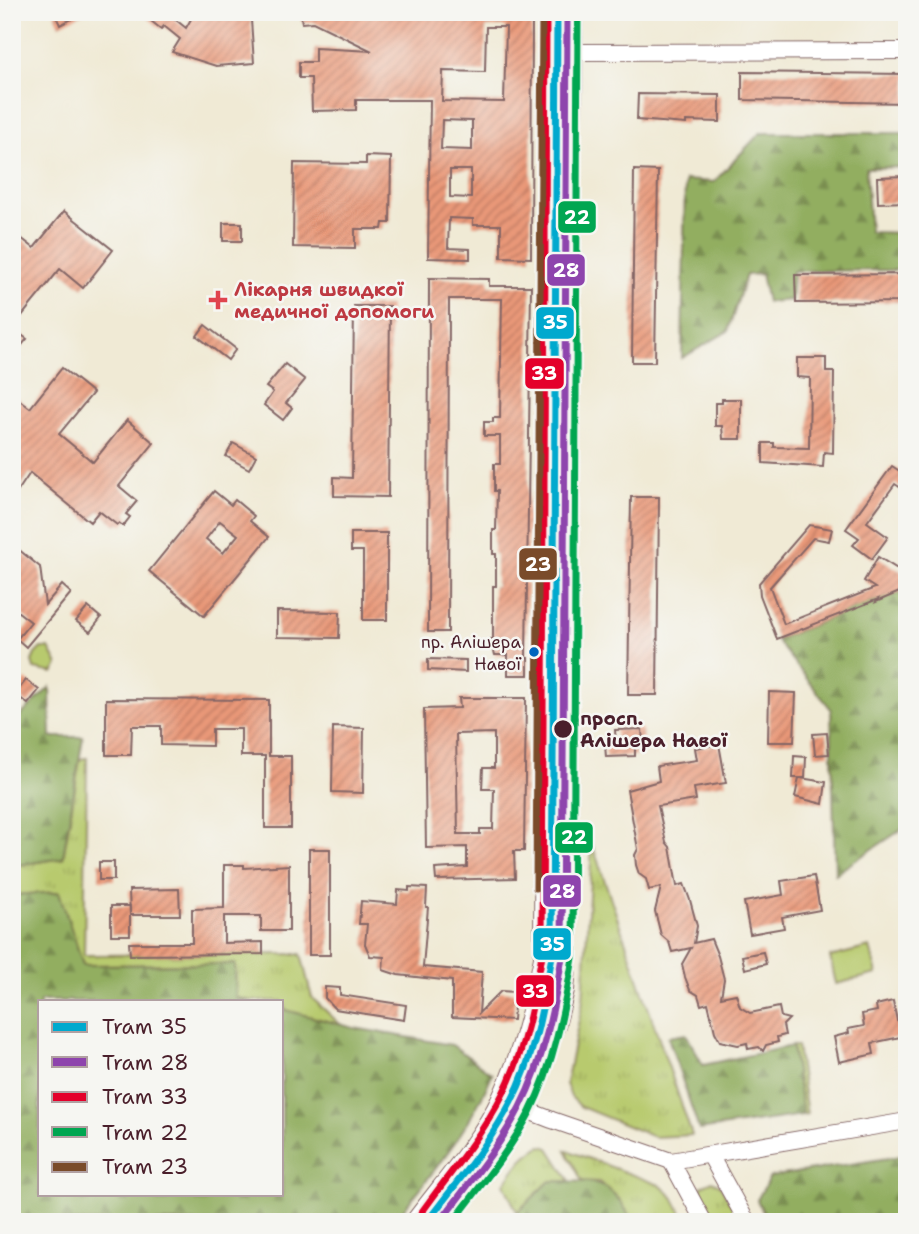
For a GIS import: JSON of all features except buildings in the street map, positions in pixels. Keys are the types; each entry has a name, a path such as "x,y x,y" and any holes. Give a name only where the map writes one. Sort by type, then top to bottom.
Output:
{"street":[{"path":"413,1222 477,1136 500,1100 529,1023 542,958 546,12"},
{"path":"447,1222 506,1144 526,1110 557,1026 566,990 569,957 575,12"},
{"path":"575,52 907,51"},
{"path":"500,1100 671,1161 907,1121"},
{"path":"710,1155 747,1222"},
{"path":"671,1161 704,1222"}],"green space":[{"path":"760,133 907,133 907,167 866,168 870,232 907,233 907,270 793,271 791,300 767,302 761,274 746,275 728,331 682,358 685,180 714,182"},
{"path":"907,591 907,826 835,874 831,709 776,640 870,602"},
{"path":"41,648 49,648 58,665 53,673 34,669 32,661"},
{"path":"50,687 51,737 83,737 63,858 12,866 12,717 18,718"},
{"path":"87,758 84,955 301,954 312,998 341,1025 284,1010 284,1000 236,998 235,964 83,965 59,892 12,895 12,866 63,858 80,759"},
{"path":"592,844 692,1135 654,1137 581,1107 571,1097 566,1084 583,1000"},
{"path":"59,892 83,965 235,964 236,997 246,1000 38,1000 38,1196 284,1196 284,1010 354,1028 452,1045 492,1074 461,1133 394,1222 12,1222 12,895"},
{"path":"870,947 877,974 836,984 830,957"},
{"path":"686,1034 703,1065 792,1046 803,1115 699,1130 668,1037"},
{"path":"792,1046 797,1046 807,1114 803,1115"},
{"path":"542,1146 549,1148 570,1181 550,1181 517,1212 504,1184 525,1157"},
{"path":"566,1150 660,1185 673,1197 686,1222 633,1222 620,1200 599,1182 582,1181"},
{"path":"907,1155 907,1222 768,1222 757,1200 770,1177"},
{"path":"550,1181 580,1181 600,1185 616,1196 633,1222 507,1222"},
{"path":"712,1181 720,1185 741,1222 717,1222 700,1192 702,1186"}],"tram line":[{"name":"23","path":"536,888 542,12"},
{"name":"33","path":"419,1216 479,1134 509,1081 525,1035 542,955 546,12"},
{"name":"35","path":"427,1222 493,1133 519,1085 537,1030 552,956 557,12"},
{"name":"28","path":"440,1222 483,1166 520,1107 536,1071 547,1034 562,957 567,12"},
{"name":"22","path":"453,1222 513,1141 530,1112 546,1075 557,1036 573,958 578,12"}],"place":[{"name":"Лікарня швидкої медичної допомоги","path":"218,300"},
{"name":"пр. Алішера Навої","path":"534,652"},
{"name":"просп. Алішера Навої","path":"563,729"}]}
